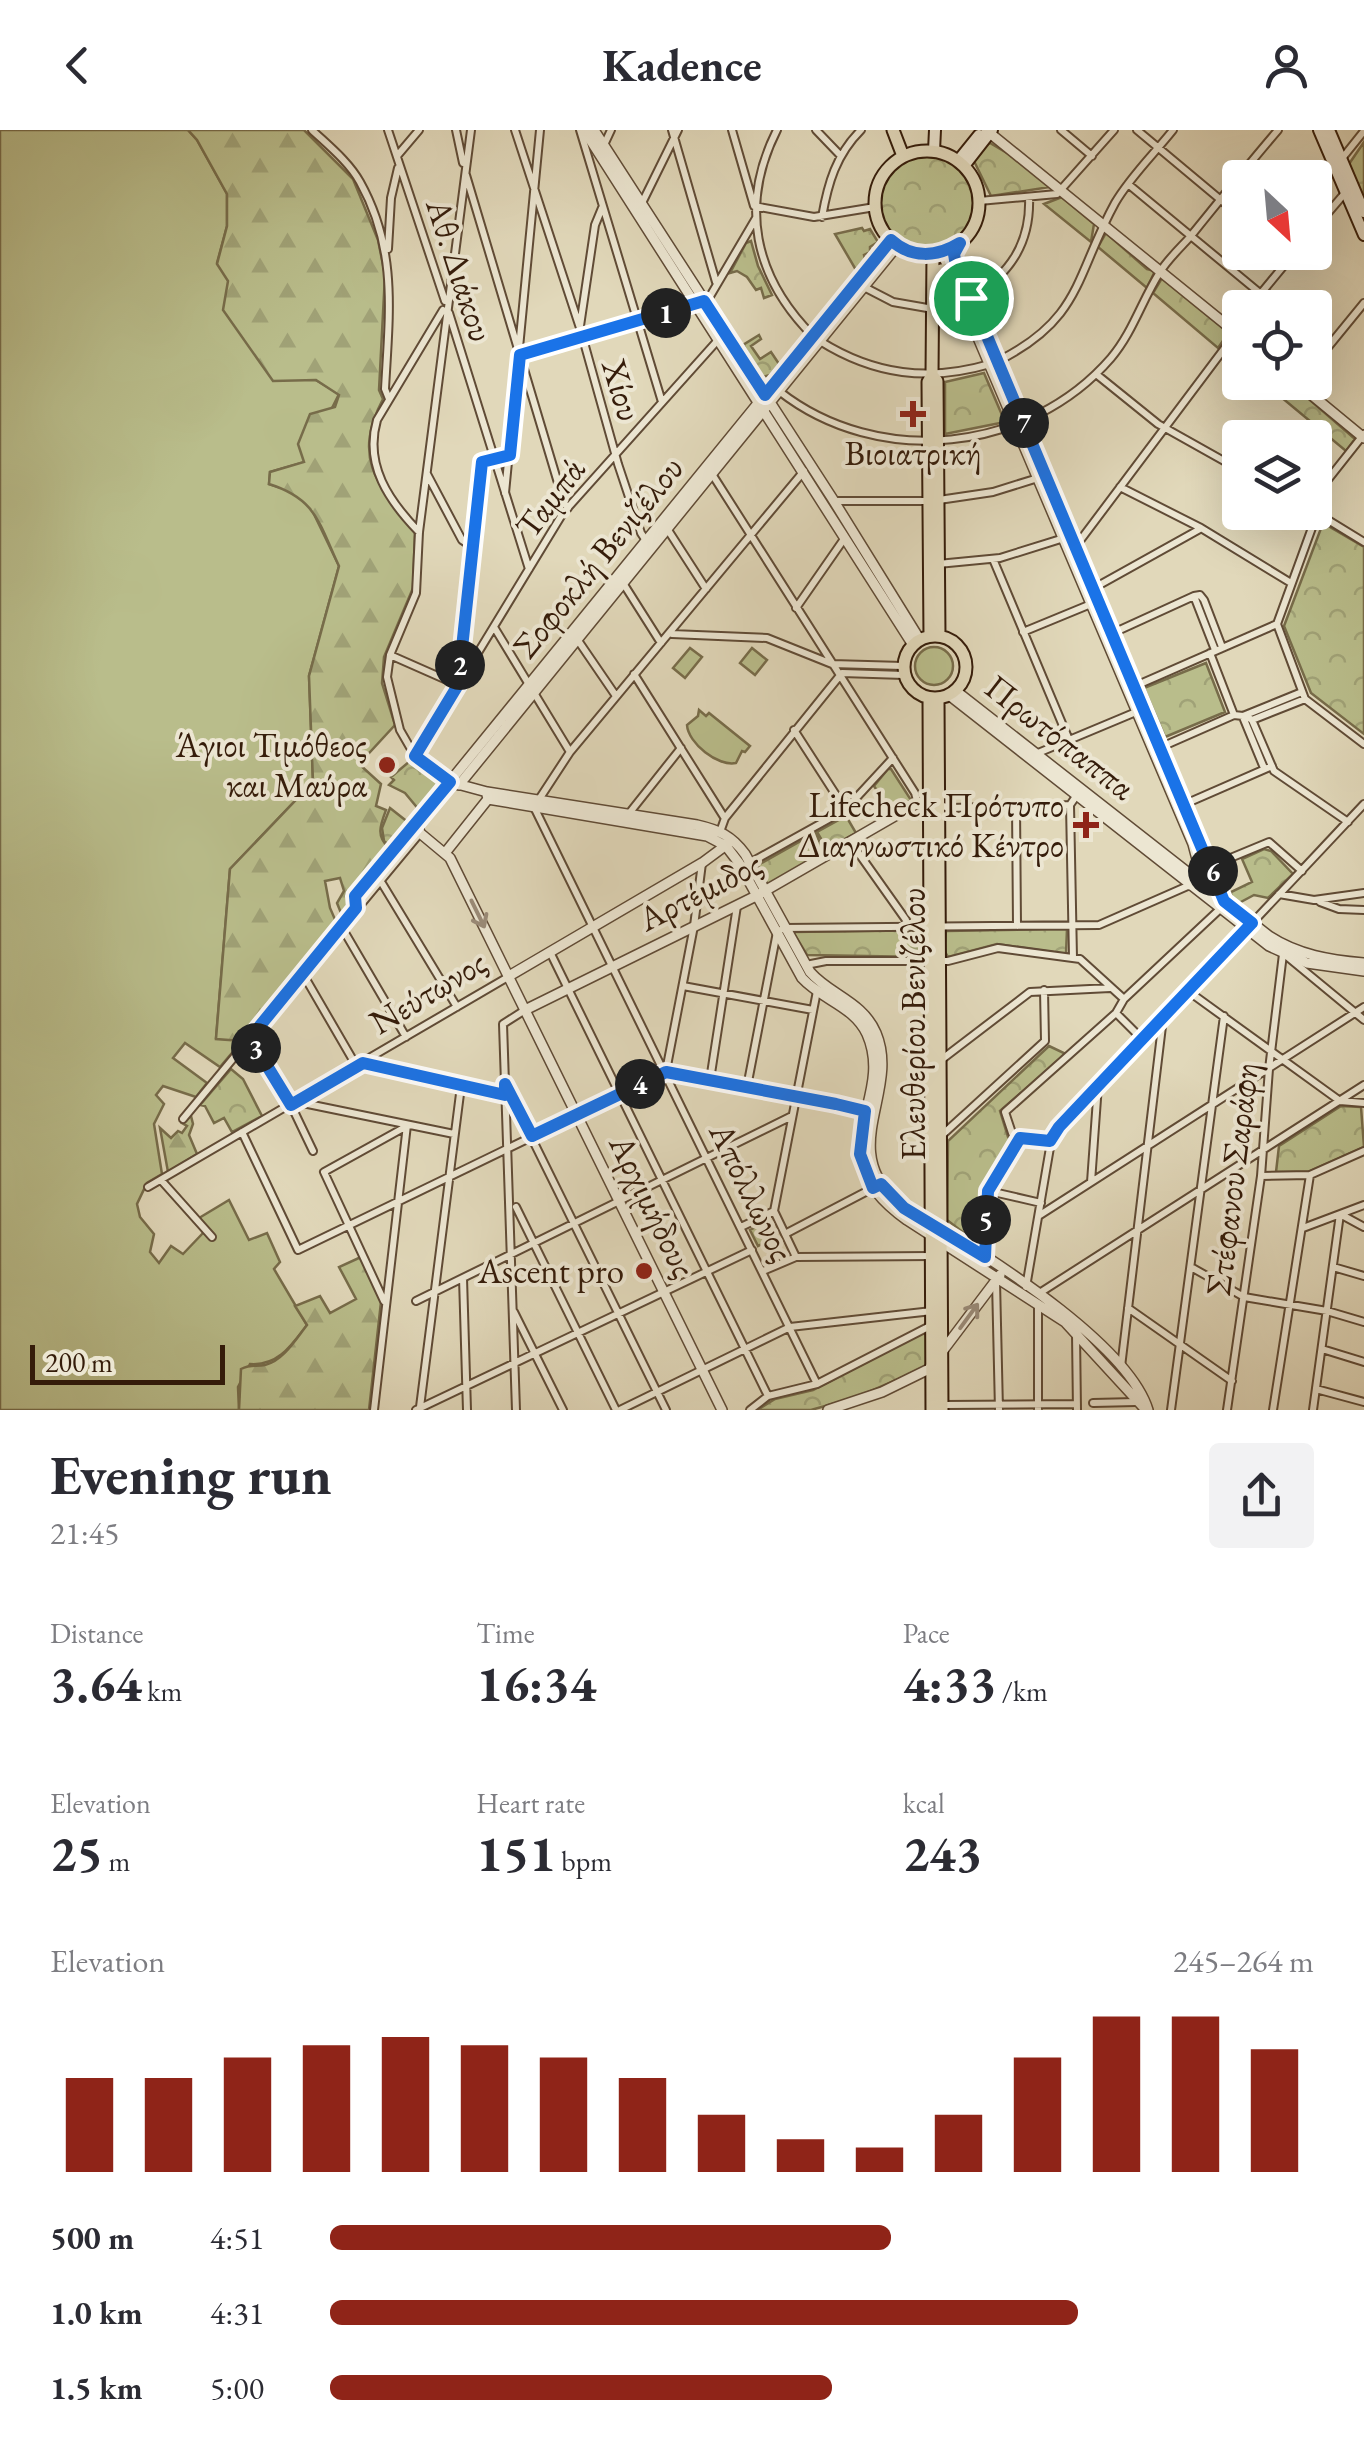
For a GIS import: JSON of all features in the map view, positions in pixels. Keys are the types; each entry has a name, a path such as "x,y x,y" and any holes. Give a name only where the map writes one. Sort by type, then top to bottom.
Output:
{"main road":[{"path":"896,130 907,155"},
{"path":"931,130 931,151"},
{"path":"1319,130 1364,212"},
{"path":"1329,130 1346,192 1364,235"},
{"path":"961,163 983,133"},
{"path":"931,151 961,163 975,184 979,202 974,226 960,243 938,254 920,254 894,243 879,224 875,206 879,182 892,164 907,155 931,151"},
{"path":"925,639 955,643 965,658 966,676 943,696 914,690 904,671 925,639 934,565 933,441 928,382 932,375 933,280 938,254"},
{"path":"933,280 942,270 950,269"},
{"name":"Ελευθερίου Βενιζέλου","path":"939,1408 942,1353 937,1232 935,927 929,804 943,696"},
{"name":"Ελευθερίου Βενιζέλου","path":"937,1232 932,1256 929,1373 939,1408"}],"street":[{"path":"312,130 360,182 388,250"},
{"name":"Αθ. Διάκου","path":"388,130 529,569"},
{"path":"390,399 385,389 391,198 398,160 418,130"},
{"path":"456,130 464,171 568,508"},
{"path":"471,130 419,532 416,593 390,655 390,696 400,730 415,756 455,783 487,796 718,835 729,843 781,930 802,978 849,1011 868,1037 872,1063 860,1154 877,1186 999,1276 1090,1333 1120,1368 1147,1410"},
{"name":"Χίου","path":"514,130 581,332 616,456 648,543"},
{"path":"505,495 540,130"},
{"path":"582,130 701,303 846,537 925,639"},
{"path":"582,130 662,403"},
{"path":"594,130 642,202 719,339 835,502 925,639"},
{"path":"604,144 611,130"},
{"path":"732,130 754,206 759,242 772,281 786,305 817,338 867,365 932,375 961,373 994,363 1034,340 1059,315 1079,286 1104,224 1128,184 1173,130"},
{"path":"754,206 759,175 777,130"},
{"path":"816,130 840,155"},
{"path":"822,217 831,174 840,155 861,130"},
{"path":"1060,130 1092,156"},
{"path":"979,202 1050,197 1063,190 1114,130"},
{"path":"1137,130 1220,200"},
{"path":"778,391 798,406 836,423 881,436 933,441 970,438 1020,423 1063,401 1096,374 1128,334 1160,271 1278,130"},
{"path":"1338,163 1364,131"},
{"path":"642,202 675,133"},
{"path":"675,133 717,284"},
{"path":"983,133 1063,190 1222,319"},
{"path":"594,177 598,168 608,168"},
{"path":"745,175 759,175"},
{"path":"1128,184 1255,290"},
{"path":"1332,208 1346,192"},
{"path":"971,298 1004,274 1014,259 1028,229 1029,196"},
{"path":"754,206 822,217 875,206"},
{"path":"581,332 594,231 602,208"},
{"path":"520,355 581,332 701,303 717,284 756,218"},
{"name":"Σοφοκλή Βενιζέλου","path":"356,908 355,896 455,783 648,543 711,474 817,338 864,287 894,243"},
{"name":"Σοφοκλή Βενιζέλου","path":"664,525 894,243"},
{"path":"960,243 954,254 994,363"},
{"path":"938,254 950,269 1076,546 1113,633 1136,712 1184,804 1211,866 1222,905"},
{"path":"864,287 902,306 933,308"},
{"path":"1332,342 1364,302"},
{"path":"505,305 524,303"},
{"path":"419,532 386,488 372,453 377,420 446,305"},
{"name":"Ταμπά","path":"415,756 568,508 719,339"},
{"path":"1076,546 1222,349"},
{"path":"1096,374 1164,427 1222,460"},
{"path":"516,392 532,390"},
{"path":"1319,400 1363,436 1332,475"},
{"path":"1020,423 1038,478 1157,749 1198,864 1195,882"},
{"path":"390,655 458,685 482,462 510,455"},
{"path":"536,803 570,752 804,471"},
{"path":"427,473 462,540 471,546"},
{"path":"711,474 893,758 929,804 1070,805"},
{"path":"835,502 933,501 993,492 1038,478"},
{"path":"1120,487 1201,528 1291,583"},
{"path":"1332,523 1364,542"},
{"path":"664,525 706,589"},
{"path":"1094,588 1201,528"},
{"path":"1310,530 1277,624 1304,696 1364,744"},
{"path":"796,608 846,537"},
{"path":"934,565 993,559 1064,538"},
{"name":"Σοφοκλή Βενιζέλου","path":"531,689 622,582 648,543"},
{"path":"993,559 1070,740"},
{"path":"622,582 661,643"},
{"path":"1113,633 1194,596 1238,715 1268,767 1348,822"},
{"path":"1023,632 1092,604"},
{"path":"1131,688 1277,624"},
{"path":"494,627 570,752"},
{"path":"671,634 767,638 832,664 904,671"},
{"path":"577,638 616,696"},
{"path":"718,835 725,818 839,676 904,671"},
{"path":"847,688 856,672"},
{"path":"634,674 725,818"},
{"name":"Πρωτόπαππα","path":"943,696 1038,753 1195,882"},
{"name":"Πρωτόπαππα","path":"943,696 1080,791 1170,858 1195,882"},
{"path":"1157,749 1238,715 1304,696"},
{"path":"1238,715 1252,720 1304,696"},
{"path":"1038,753 1136,712"},
{"path":"1252,720 1268,767"},
{"path":"794,730 846,810"},
{"path":"626,818 681,748"},
{"path":"745,865 846,810 893,758"},
{"path":"1184,804 1268,767"},
{"path":"1073,958 1070,805 1080,791"},
{"path":"446,853 487,796"},
{"name":"Απόλλωνος","path":"536,803 592,927 817,1384"},
{"name":"Αρτέμιδος","path":"505,1084 504,1022 760,893 849,840 929,804"},
{"path":"1024,1289 1050,1141 1098,1085 1364,804"},
{"path":"1016,806 1017,926"},
{"name":"Σοφοκλή Βενιζέλου","path":"183,1119 380,880 418,827"},
{"name":"Αρχιμήδους","path":"418,827 446,853 722,1410"},
{"path":"849,840 906,920 907,928"},
{"path":"781,930 1102,924 1195,882 1211,866 1269,842 1302,871"},
{"name":"Νεύτωνος","path":"148,1187 702,863 729,843"},
{"path":"1170,858 1186,856 1192,844"},
{"path":"666,1072 702,863"},
{"path":"380,880 457,1007"},
{"path":"1195,882 1284,950 1364,1020"},
{"path":"1314,900 1364,893"},
{"path":"1279,894 1339,909 1364,910"},
{"path":"710,1080 737,905"},
{"path":"1050,1141 1020,1138 1012,1133 1004,1112 1116,1013 1124,999 1222,905"},
{"path":"342,926 406,1037"},
{"path":"781,930 820,983 863,1012 876,1033 881,1069 870,1154 877,1186"},
{"path":"747,1088 781,930"},
{"path":"806,965 826,961 935,961 998,948 1080,959 1124,999"},
{"path":"1284,950 1364,963"},
{"path":"1284,950 1322,966 1364,971"},
{"name":"Στέφανου Σαράφη","path":"1228,1410 1261,1176 1284,950"},
{"path":"550,952 768,1396"},
{"path":"302,974 360,1065 505,1095"},
{"path":"683,986 813,1010"},
{"path":"936,1061 1030,992 1112,988"},
{"path":"936,1137 1046,1041 1044,990"},
{"path":"796,1257 774,1211 816,991"},
{"path":"1188,991 1340,1101 1364,1103"},
{"path":"1039,1216 1364,1007"},
{"path":"1116,1013 1142,1039"},
{"path":"1171,1410 1224,1016"},
{"path":"1120,1368 1163,1018"},
{"path":"250,1038 294,1103 314,1151"},
{"path":"242,1132 298,1250 666,1072 865,1111"},
{"path":"505,1084 516,1410"},
{"path":"505,1084 666,1410"},
{"path":"1091,1183 1098,1085"},
{"path":"1038,1298 1135,1231 1364,1085"},
{"path":"417,1409 461,1086"},
{"path":"294,1103 454,1134"},
{"path":"416,1302 792,1116"},
{"path":"385,1302 324,1172 407,1126"},
{"path":"374,1410 407,1126"},
{"path":"985,1257 988,1191 1020,1138"},
{"path":"1261,1176 1310,1175 1364,1151"},
{"path":"1273,1410 1310,1175"},
{"path":"162,1180 212,1237"},
{"path":"785,1234 877,1186"},
{"path":"988,1191 1041,1202"},
{"path":"1302,1228 1364,1205"},
{"path":"516,1207 618,1410 790,1327 932,1311"},
{"path":"741,1227 774,1211"},
{"path":"1340,1214 1364,1227"},
{"path":"1313,1410 1340,1214"},
{"path":"937,1232 985,1257 999,1276 999,1407"},
{"path":"417,1409 752,1250"},
{"path":"762,1272 796,1257 932,1256"},
{"path":"1191,1266 1244,1297 1327,1311 1364,1322"},
{"path":"1333,1267 1364,1276"},
{"path":"828,1410 853,1406 929,1373 999,1276"},
{"path":"463,1278 466,1410"},
{"path":"1038,1298 1076,1332 1147,1410"},
{"path":"1038,1298 1038,1407"},
{"path":"1128,1308 1232,1381"},
{"path":"513,1310 563,1410"},
{"path":"750,1410 768,1396 817,1384 932,1325"},
{"path":"939,1408 1076,1407 1076,1332"},
{"path":"1322,1349 1364,1362"},
{"path":"1316,1388 1364,1402"},
{"path":"1093,1403 1115,1407 1136,1402"}],"green space":[{"path":"0,130 188,130 227,194 227,226 217,263 316,380 339,394 305,462 270,472 269,484 294,492 311,508 339,566 309,676 313,782 230,869 216,1038 242,1041 220,1067 185,1043 173,1058 207,1083 196,1097 163,1086 156,1095 164,1104 154,1124 162,1174 147,1183 137,1204 140,1217 154,1234 150,1252 159,1263 171,1246 183,1254 203,1233 199,1218 229,1200 249,1240 267,1233 280,1262 274,1269 307,1325 276,1358 250,1364 238,1387 239,1410 0,1410"},
{"path":"188,130 304,130 353,179 378,240 385,275 379,390 383,399 374,420 369,455 380,485 415,531 413,588 384,657 382,683 395,725 359,764 381,784 376,806 386,810 380,830 389,848 350,898 351,909 343,918 337,903 344,891 340,878 325,881 337,924 242,1041 216,1039 230,869 313,782 309,676 339,566 307,505 269,484 270,472 304,462 298,444 310,414 335,407 339,395 316,380 273,381 223,310 228,281 217,264 227,226 227,194"},
{"path":"1364,142 1364,199 1349,164"},
{"path":"990,143 1050,187 991,196 973,159"},
{"path":"927,154 945,158 961,168 971,184 975,202 971,220 961,236 945,246 927,250 909,246 893,236 883,220 879,202 883,184 893,168 909,158"},
{"path":"1062,197 1094,224 1091,242 1044,204"},
{"path":"870,229 878,242 870,247 856,270 835,234"},
{"path":"1106,233 1147,269 1155,271 1147,288 1098,247"},
{"path":"751,241 772,295 764,298 761,288 756,290 747,277 737,271 730,273 746,243"},
{"path":"1162,278 1222,327 1218,348 1153,293"},
{"path":"759,335 761,339 751,346 760,359 771,352 779,364 763,377 743,345"},
{"path":"984,373 1005,422 945,434 945,382"},
{"path":"1284,400 1310,400 1355,439 1346,451 1332,439 1332,420 1309,420"},
{"path":"1332,528 1364,547 1364,734 1311,693 1284,626 1320,530"},
{"path":"934,647 947,653 953,666 947,679 934,685 921,679 915,666 921,653"},
{"path":"690,648 702,657 685,678 673,668"},
{"path":"752,648 767,660 755,675 740,663"},
{"path":"1206,663 1225,712 1165,737 1144,688"},
{"path":"699,710 706,716 709,713 750,746 736,763 713,757 693,739 687,725"},
{"path":"410,761 441,784 420,811 405,793 389,785 394,780 391,777"},
{"path":"888,769 911,800 891,812 874,786"},
{"path":"390,808 409,823 390,846 384,841 382,828"},
{"path":"846,816 856,833 827,849 817,832"},
{"path":"815,833 825,852 768,885 758,865"},
{"path":"1264,849 1271,851 1293,874 1268,898 1254,895 1237,904 1231,899 1231,892 1252,882 1242,859"},
{"path":"1067,929 1066,954 997,944 948,957 944,950 946,931"},
{"path":"925,930 925,957 807,955 793,932"},
{"path":"1049,1046 1066,1054 1000,1111 1014,1144 985,1190 981,1246 947,1220 948,1141"},
{"path":"231,1069 243,1079 262,1116 232,1132 224,1118 214,1123 205,1106 200,1105"},
{"path":"1341,1106 1361,1107 1364,1147 1308,1172 1276,1172 1279,1146"},
{"path":"191,1116 189,1135 197,1154 168,1172 160,1128 171,1138 178,1131 182,1133 187,1126 182,1123"},
{"path":"769,1220 777,1237 758,1246 750,1230"},
{"path":"361,1257 381,1302 369,1410 239,1410 241,1369 272,1363 289,1349 307,1325 295,1306 320,1296 330,1313 356,1299 339,1267"},
{"path":"923,1333 928,1336 927,1364 922,1369 857,1397 811,1410 757,1410 775,1399 813,1390"}],"place":[{"name":"Βιοιατρική","path":"913,414"},
{"name":"Άγιοι Τιμόθεος και Μαύρα","path":"387,765"},
{"name":"Lifecheck Πρότυπο Διαγνωστικό Κέντρο","path":"1086,825"},
{"name":"Ascent pro","path":"644,1271"}],"route":[{"path":"891,240 908,252 920,254 942,252 960,243 955,260 971,298 1224,901 1252,923 1050,1141 1020,1138 988,1191 985,1257 904,1208 881,1184 873,1188 860,1154 865,1111 836,1104 666,1072 532,1136 505,1084 505,1095 363,1063 291,1105 250,1038 356,908 355,896 450,782 415,756 458,685 482,462 510,455 520,355 704,301 765,395 891,240"}]}
